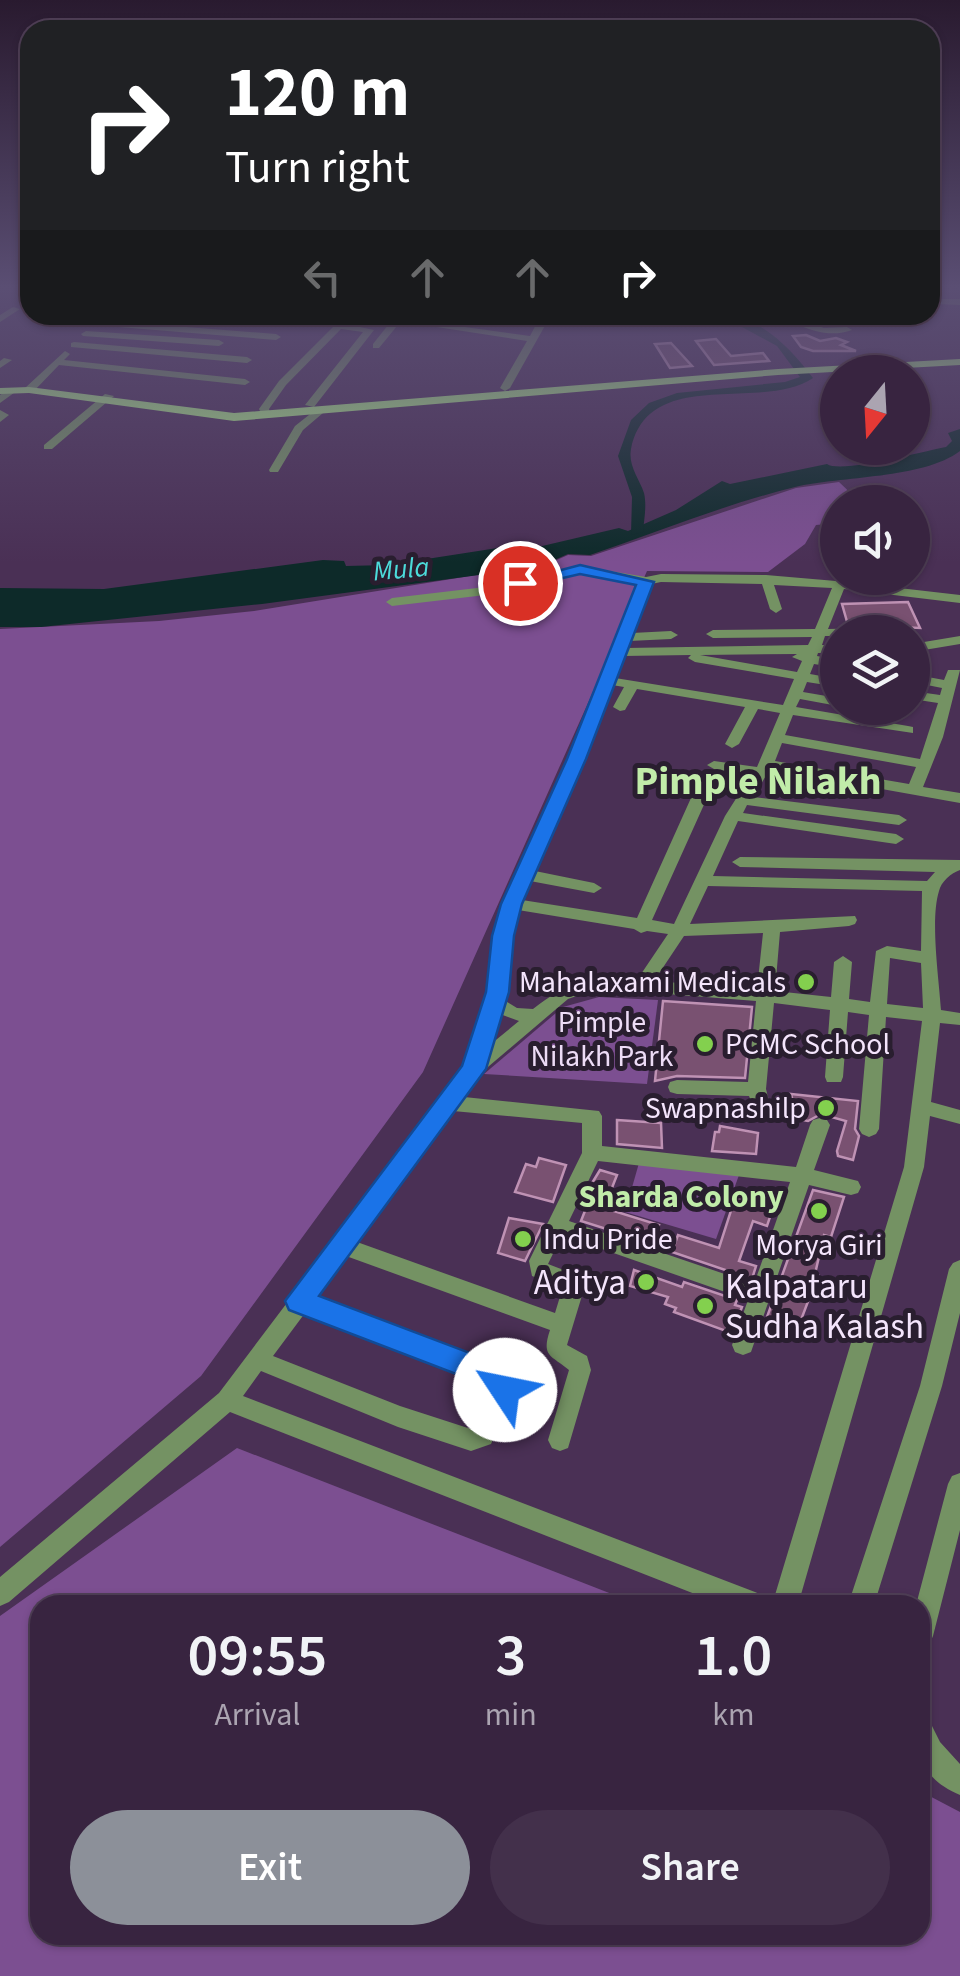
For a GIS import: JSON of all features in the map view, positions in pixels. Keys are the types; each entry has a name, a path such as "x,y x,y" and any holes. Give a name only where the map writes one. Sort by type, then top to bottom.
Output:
{"main road":[{"path":"7,391 265,412 651,379"}],"street":[{"path":"29,390 39,379"},
{"path":"219,379 245,382"},
{"path":"265,412 287,379"},
{"path":"274,470 298,428 335,379"},
{"path":"509,392 515,379"},
{"path":"0,400 7,391"},
{"path":"48,447 106,399"},
{"path":"392,602 494,590 580,570 646,582 661,578 820,581"},
{"path":"766,579 776,609"},
{"path":"474,1069 495,1003 503,936 512,904 576,759 646,582"},
{"path":"930,595 960,599"},
{"path":"772,632 778,651"},
{"path":"714,634 820,632"},
{"path":"619,645 671,636"},
{"path":"642,986 680,930 733,816 762,768 820,636"},
{"path":"930,648 960,640"},
{"path":"619,645 683,651 778,651 820,658"},
{"path":"683,651 698,659 820,680"},
{"path":"810,654 820,652"},
{"path":"605,680 754,703 820,702"},
{"path":"620,708 633,684"},
{"path":"892,857 899,820 952,686"},
{"path":"790,701 908,730"},
{"path":"732,744 754,703"},
{"path":"775,737 924,764"},
{"path":"714,765 762,768 960,798"},
{"path":"641,926 699,798"},
{"path":"743,800 899,820"},
{"path":"733,816 896,839"},
{"path":"740,862 954,866"},
{"path":"703,882 931,886 954,866"},
{"path":"524,874 594,888"},
{"path":"788,1595 914,1167 932,1015 931,886"},
{"path":"512,904 680,930 772,928 849,920"},
{"path":"676,1087 758,1095 772,928"},
{"path":"869,1129 884,953 929,958"},
{"path":"834,1077 843,962"},
{"path":"0,1593 227,1400 474,1069 574,989 642,986 960,1019"},
{"path":"495,1003 513,1014 536,1016"},
{"path":"449,1103 592,1116 592,1153 539,1266 567,1280 573,1290 558,1351 579,1363 580,1370 560,1440"},
{"path":"922,1107 960,1117"},
{"path":"743,1345 820,1125"},
{"path":"592,1153 800,1175 851,1187"},
{"path":"556,1224 760,1295"},
{"path":"344,1246 562,1325"},
{"path":"865,1595 931,1386 960,1269"},
{"path":"256,1359 398,1416 471,1440 482,1436 505,1390 501,1378 299,1301"},
{"path":"227,1400 729,1595"},
{"path":"930,1598 960,1484"},
{"path":"930,1752 942,1768 960,1781"}],"green space":[{"path":"839,482 842,485 820,485 820,525 805,544 768,572 647,571 423,1072 201,1376 0,1547 0,629 159,621 254,611 520,568 536,569 568,555 591,556 796,488"},
{"name":"Pimple Nilakh Park","path":"599,997 658,1000 647,1084 484,1074 563,1007"},
{"path":"639,1163 739,1175 716,1239 625,1212"},
{"path":"237,1448 614,1595 30,1595 30,1945 930,1945 930,1796 960,1812 960,1976 0,1976 0,1616"}],"water":[{"name":"Mula","path":"960,429 960,451 944,460 925,467 795,487 590,555 568,554 536,568 518,565 494,573 262,604 41,627 0,627 0,588 104,589 323,560 344,561 346,566 388,565 504,547 538,547 619,528 628,531 676,510 722,481 730,484 822,465 930,465 930,451 946,447 952,441 948,433"}],"building":[{"path":"908,602 914,615 845,615 842,604"},
{"name":"PCMC School","path":"663,1001 752,1007 745,1078 677,1076 655,1081"},
{"name":"Swapnashilp","path":"791,1094 858,1101 855,1129 859,1136 853,1160 838,1156 837,1151 846,1121 821,1114 808,1121 786,1117 785,1097 792,1098"},
{"path":"617,1120 661,1123 662,1148 617,1144"},
{"path":"720,1126 758,1133 756,1154 712,1151"},
{"path":"539,1158 566,1165 553,1202 515,1192 526,1164 536,1167"},
{"path":"600,1170 617,1175 604,1208 659,1225 657,1230 662,1232 657,1245 581,1221 592,1193 589,1188"},
{"path":"813,1190 844,1197 831,1237 824,1235 815,1274 818,1275 798,1328 767,1317"},
{"path":"736,1195 773,1208 767,1226 753,1221 739,1261 756,1266 752,1279 672,1252 678,1235 719,1248"},
{"name":"Indu Pride","path":"509,1218 543,1224 525,1261 498,1253"},
{"name":"Kalpataru Sudha Kalash","path":"634,1270 737,1300 735,1305 742,1307 734,1328 728,1325 726,1331 674,1312 676,1308 665,1304 668,1297 630,1286"}],"waterway":[{"path":"636,532 638,497 624,456 635,422 653,406 677,396 787,386 804,379"}],"place":[{"name":"Mahalaxami Medicals","path":"806,982"},
{"name":"PCMC School","path":"705,1044"},
{"name":"Swapnashilp","path":"826,1108"},
{"name":"Morya Giri","path":"819,1211"},
{"name":"Indu Pride","path":"523,1239"},
{"name":"Aditya","path":"646,1282"},
{"name":"Kalpataru Sudha Kalash","path":"705,1306"}],"district":[{"name":"Pimple Nilakh","path":"758,780"},
{"name":"Sharda Colony","path":"681,1196"}],"route":[{"path":"505,1390 496,1375 299,1301 474,1069 498,992 503,936 512,904 576,759 646,582 574,570 520,583"}]}
